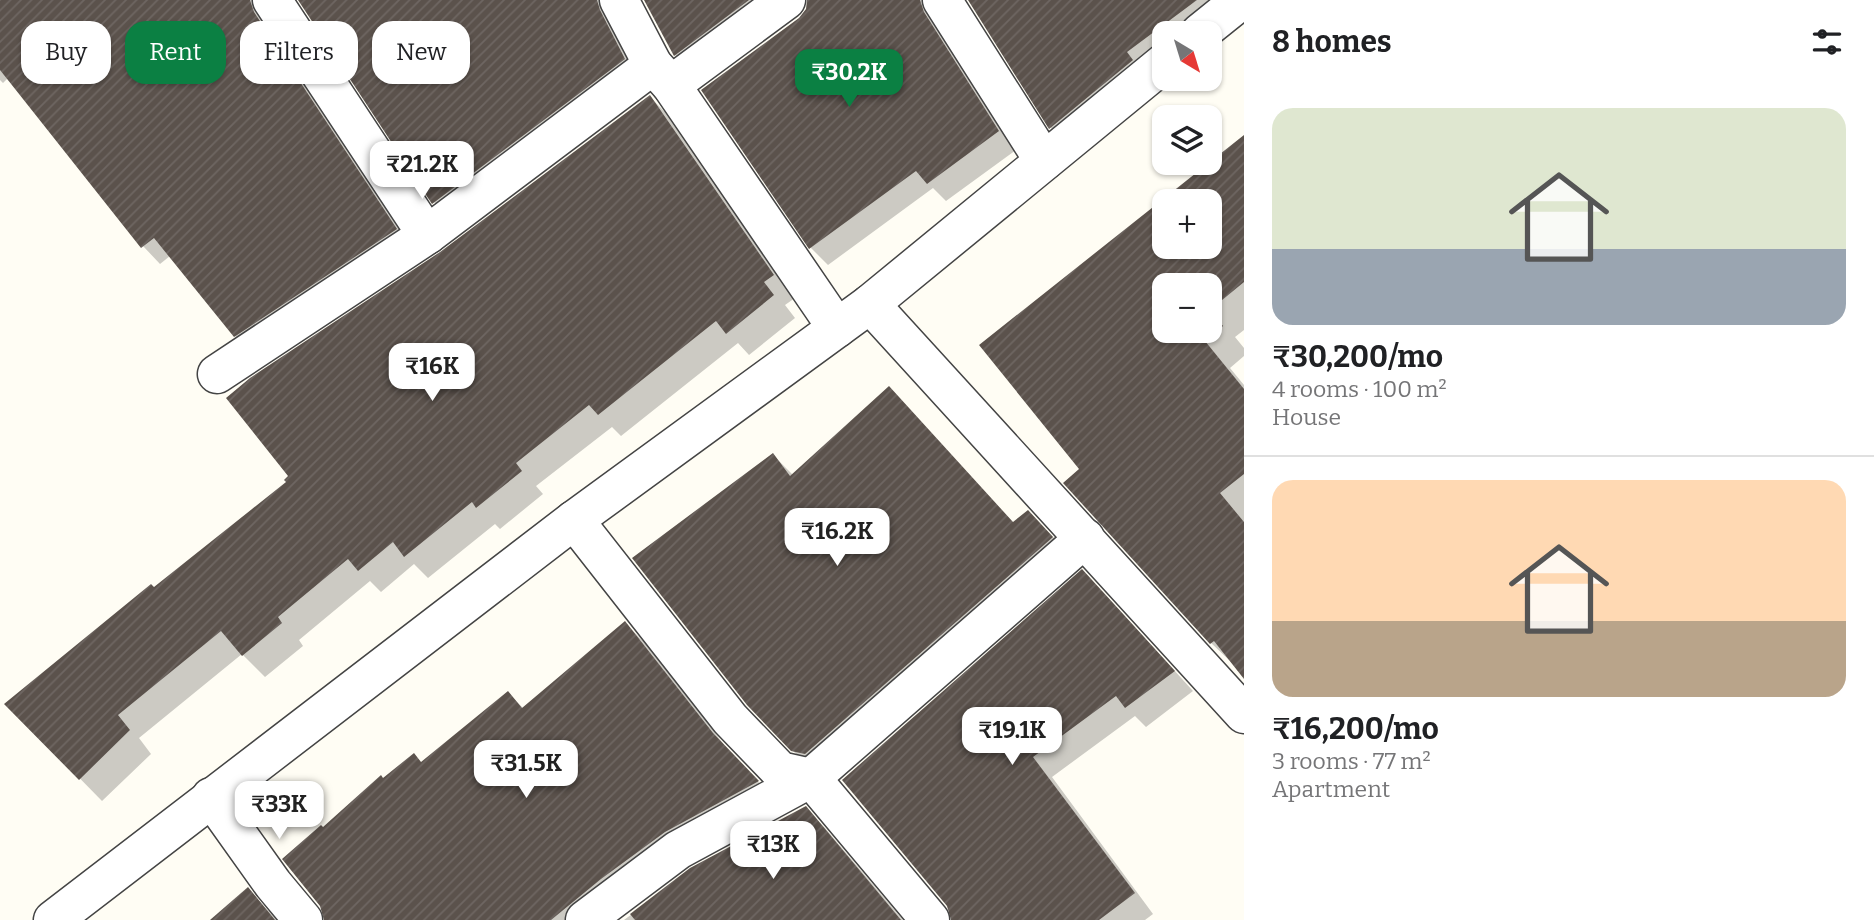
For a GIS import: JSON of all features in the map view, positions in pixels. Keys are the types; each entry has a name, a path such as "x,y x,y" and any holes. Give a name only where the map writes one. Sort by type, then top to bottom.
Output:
{"street":[{"path":"272,0 427,234"},
{"path":"620,0 662,75 837,328"},
{"path":"217,374 662,75 786,0"},
{"path":"942,0 1044,161"},
{"path":"1215,21 1241,0"},
{"path":"53,920 574,520 870,304 1152,73"},
{"path":"870,304 1244,715"},
{"path":"574,520 730,719 780,771 811,778 930,920"},
{"path":"585,920 678,850 811,778 1085,538"},
{"path":"211,797 303,920"}],"building":[{"path":"0,0 250,0 260,21 240,21 240,84 301,84 397,229 234,337 154,238 141,248 0,70"},
{"path":"298,0 597,0 625,59 432,204 353,84 358,84 358,21 312,21"},
{"path":"644,0 749,0 674,56"},
{"path":"807,0 920,0 924,12 999,131 927,184 916,171 809,249 701,90 799,18 806,9"},
{"path":"968,0 1197,0 1169,21 1152,21 1152,33 1127,52 1133,60 1049,129"},
{"path":"650,95 774,275 764,282 774,295 726,334 716,321 598,415 589,405 516,463 522,471 476,508 472,502 404,557 393,542 358,571 348,559 278,617 282,623 242,656 221,631 118,715 130,730 79,780 4,704 151,584 154,587 286,482 284,480 288,476 226,398 250,378 440,252"},
{"path":"1244,135 1244,282 1222,300 1222,273 1152,273 1152,343 1207,343 1244,389 1244,474 1220,493 1244,522 1244,679 1214,641 1210,644 1063,483 1079,469 979,345 1152,208 1152,259 1222,259 1222,189 1176,189 1194,175 1222,175 1222,152"},
{"path":"889,386 1013,522 1028,510 1053,537 805,754 791,751 747,705 632,558 773,453 790,476"},
{"path":"1082,569 1175,671 1125,708 1116,696 1033,757 1135,893 1099,920 951,920 947,906 842,780"},
{"path":"625,621 713,733 759,781 665,832 551,920 324,920 320,906 282,859 321,825 323,827 381,775 383,778 414,753 421,762 508,691 522,708"},
{"path":"806,806 901,920 635,920 630,914 690,868"},
{"path":"248,887 275,920 210,920"}]}
